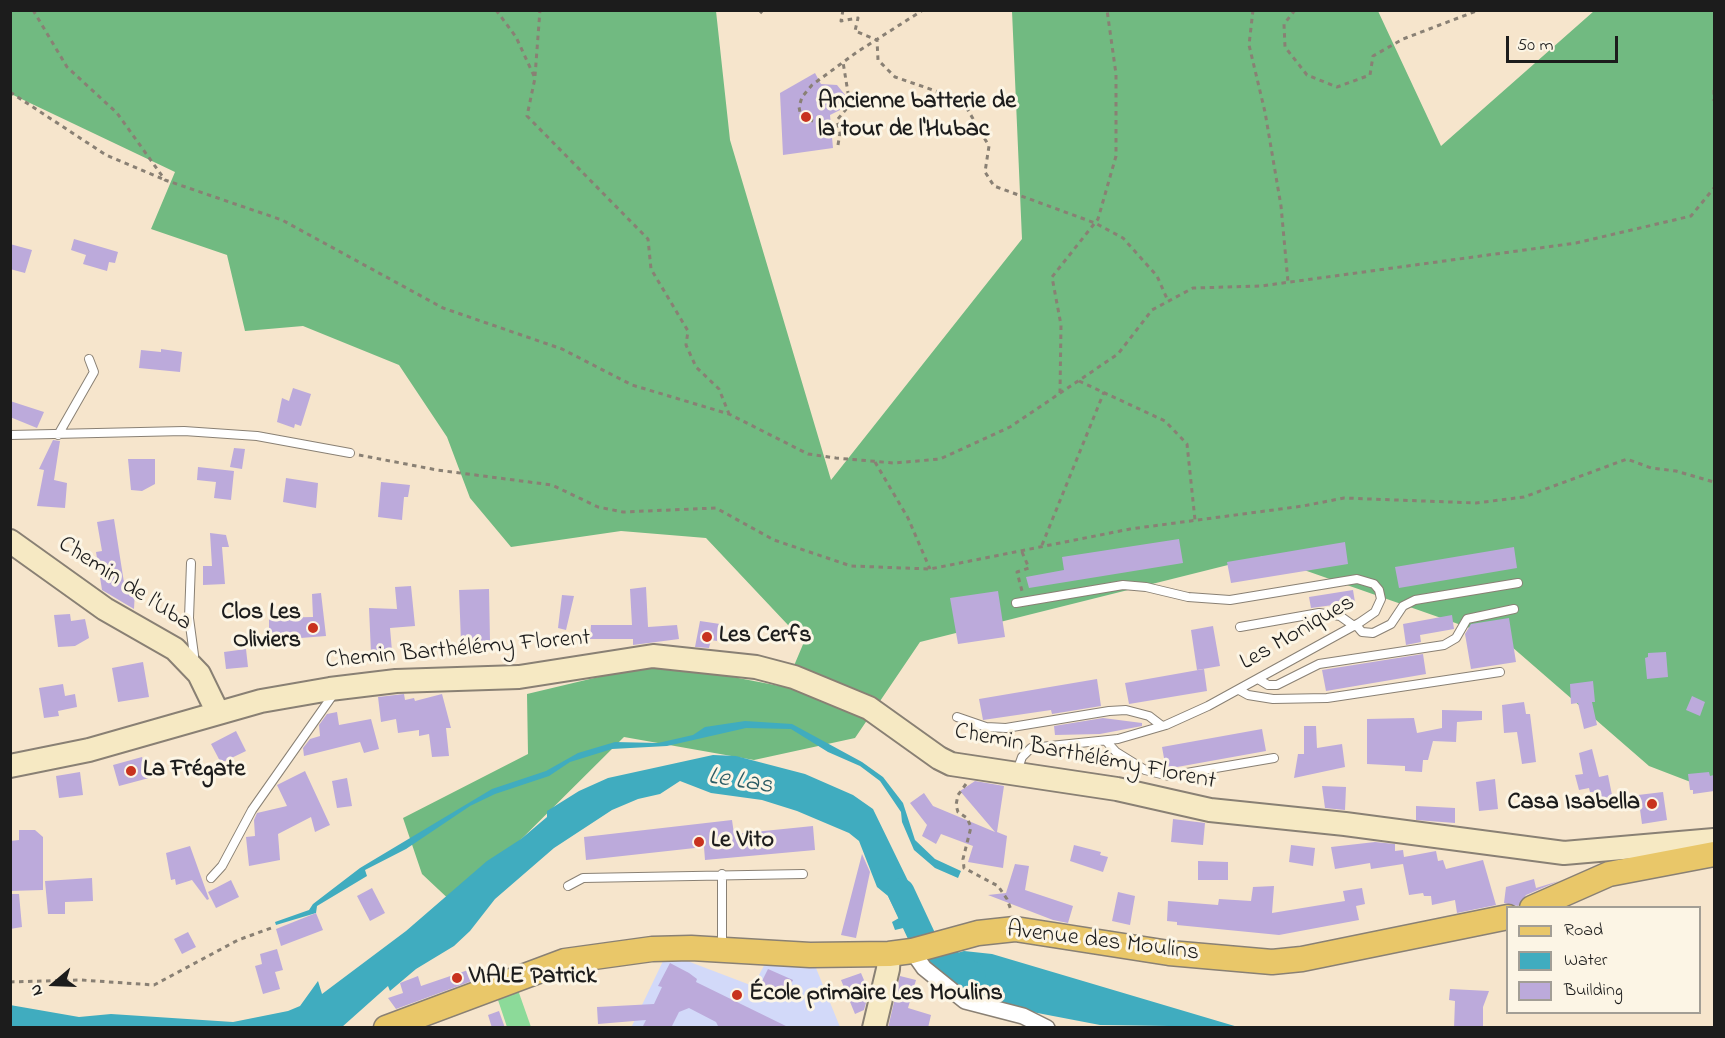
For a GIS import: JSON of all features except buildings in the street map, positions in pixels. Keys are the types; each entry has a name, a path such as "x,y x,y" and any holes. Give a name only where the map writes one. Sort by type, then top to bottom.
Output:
{"main road":[{"path":"1537,906 1609,874 1714,854"},
{"name":"Avenue des Moulins","path":"386,1028 574,959 664,948 810,955 914,949 978,933 1012,929 1169,953 1272,962 1302,959 1506,917"}],"street":[{"name":"Chemin de l'Uba","path":"10,541 105,609 164,641 192,665 210,692 218,713"},
{"name":"Chemin Barthélémy Florent","path":"11,765 89,750 261,701 336,688 402,681 519,677 592,668 647,656 739,665 794,677 853,701 897,727 939,758 951,764 1117,789 1210,810 1345,824 1564,853 1714,840"},
{"path":"874,1028 888,969 914,949 924,968 965,1001 1023,1017 1047,1028"}],"lane":[{"path":"58,435 94,372 89,359"},
{"path":"10,435 184,431 257,436 350,453"},
{"path":"190,563 189,618 194,655 192,665"},
{"name":"Les Moniques","path":"1016,603 1116,586 1146,587 1188,597 1219,600 1252,597 1327,583 1367,580 1379,590 1380,604 1375,612 1355,625 1239,690 1162,726 1106,741 1031,748 1022,757 1017,775"},
{"path":"1240,627 1319,613 1340,616 1362,632 1373,633 1391,624 1403,606 1415,600 1518,583"},
{"path":"1258,679 1268,685 1277,685 1319,664 1444,645 1456,638 1467,620 1514,609"},
{"path":"1239,690 1248,695 1273,699 1311,699 1500,672"},
{"path":"211,878 222,866 252,810 304,735 333,699 336,688"},
{"path":"957,717 986,727 1006,728 1126,710 1149,716 1162,726"},
{"path":"1106,741 1133,763 1161,776 1178,776 1274,758"},
{"path":"722,874 722,949"},
{"path":"568,886 583,878 804,874"}],"path":[{"path":"33,10 67,68 117,112 165,180"},
{"path":"496,10 516,37 535,78"},
{"path":"540,10 535,78 528,116 648,239 651,269 688,331 686,345 696,367 719,389 729,414"},
{"path":"759,10 764,14 765,10"},
{"path":"843,10 841,21 858,18 855,31 877,40"},
{"path":"813,121 801,117 802,97 825,75 922,10"},
{"path":"1060,393 1061,325 1052,277 1095,223 1116,156 1116,74 1107,10"},
{"path":"1253,10 1249,45 1265,112 1281,206 1288,282"},
{"path":"1295,10 1284,24 1286,47 1307,75 1337,87 1370,75 1373,56 1402,39 1479,10"},
{"path":"877,40 878,60 895,77 962,100 989,146 986,172 993,186 1095,223 1123,238 1157,276 1168,301"},
{"path":"838,145 840,133 837,120 848,108 849,99 843,62"},
{"path":"1714,90 1714,101"},
{"path":"10,92 106,155 165,180 282,220 443,308 562,349 632,386 729,414 808,454 894,464 940,459 1010,427 1118,354 1152,310 1193,288 1261,286 1576,243 1691,216 1714,188"},
{"path":"1079,381 1165,421 1187,444 1195,520"},
{"path":"1042,545 1104,392"},
{"path":"350,453 437,470 552,485 598,507 623,512 716,508 774,540 851,566 930,569 1042,545 1344,498 1476,503 1524,497 1627,459 1651,468 1676,471 1714,482"},
{"path":"875,462 908,518 930,569"},
{"path":"1022,551 1029,568 1017,572 1024,599"},
{"path":"980,769 961,790 956,805 958,812 968,818 971,827 963,865 967,871 994,883 1002,890 1010,904 1012,929"},
{"path":"10,982 81,980 154,985 238,940 274,927"}],"shaded area":[{"name":"École primaire Les Moulins","path":"664,959 682,959 753,986 766,962 816,968 840,1027 631,1028"}],"green space":[{"path":"10,11 716,11 730,140 831,480 1022,239 1012,11 1378,11 1441,146 1594,11 1714,11 1714,791 1649,766 1504,640 1264,556 920,642 855,738 754,760 624,737 455,905 422,874 403,818 528,754 527,694 632,669 681,667 785,687 804,642 706,538 621,531 511,547 470,498 447,437 399,365 303,326 245,331 227,255 151,229 175,172 11,94"},
{"path":"518,990 531,1027 507,1027 497,997"}],"water":[{"path":"745,721 792,724 862,762 883,777 903,803 915,840 935,859 961,871 958,878 935,868 914,850 902,822 901,812 880,781 860,766 828,752 791,729 746,728 667,746 612,749 570,762 549,776 495,794 470,806 406,849 365,870 367,876 317,906 316,913 276,925 275,922 309,910 313,904 360,868 492,789 546,771 578,753 615,742 658,743 693,735 705,727"},
{"path":"713,755 736,756 805,774 853,795 873,809 928,922 895,930 892,922 899,918 888,896 877,887 859,841 849,833 797,811 762,800 711,793 680,781 660,794 638,799 612,810 554,848 495,899 470,931 454,946 416,969 390,991 388,986 342,1027 11,1027 10,1005 79,1017 111,1014 233,1022 288,1011 300,1006 318,981 322,994 406,931 487,861 521,839 547,817 547,811 579,791 608,778"},
{"path":"964,951 992,954 1238,1027 1100,1025 1001,1006 973,998 929,961"}],"waterway":[{"name":"Le Las","path":"901,892 929,952 972,975"}],"place":[{"name":"Ancienne batterie de la tour de l'Hubac","path":"806,117"},
{"name":"Clos Les Oliviers","path":"313,628"},
{"name":"Les Cerfs","path":"707,637"},
{"name":"La Frégate","path":"131,771"},
{"name":"Casa Isabella","path":"1652,804"},
{"name":"Le Vito","path":"699,842"},
{"name":"VIALE Patrick","path":"457,978"},
{"name":"École primaire Les Moulins","path":"737,995"}]}
